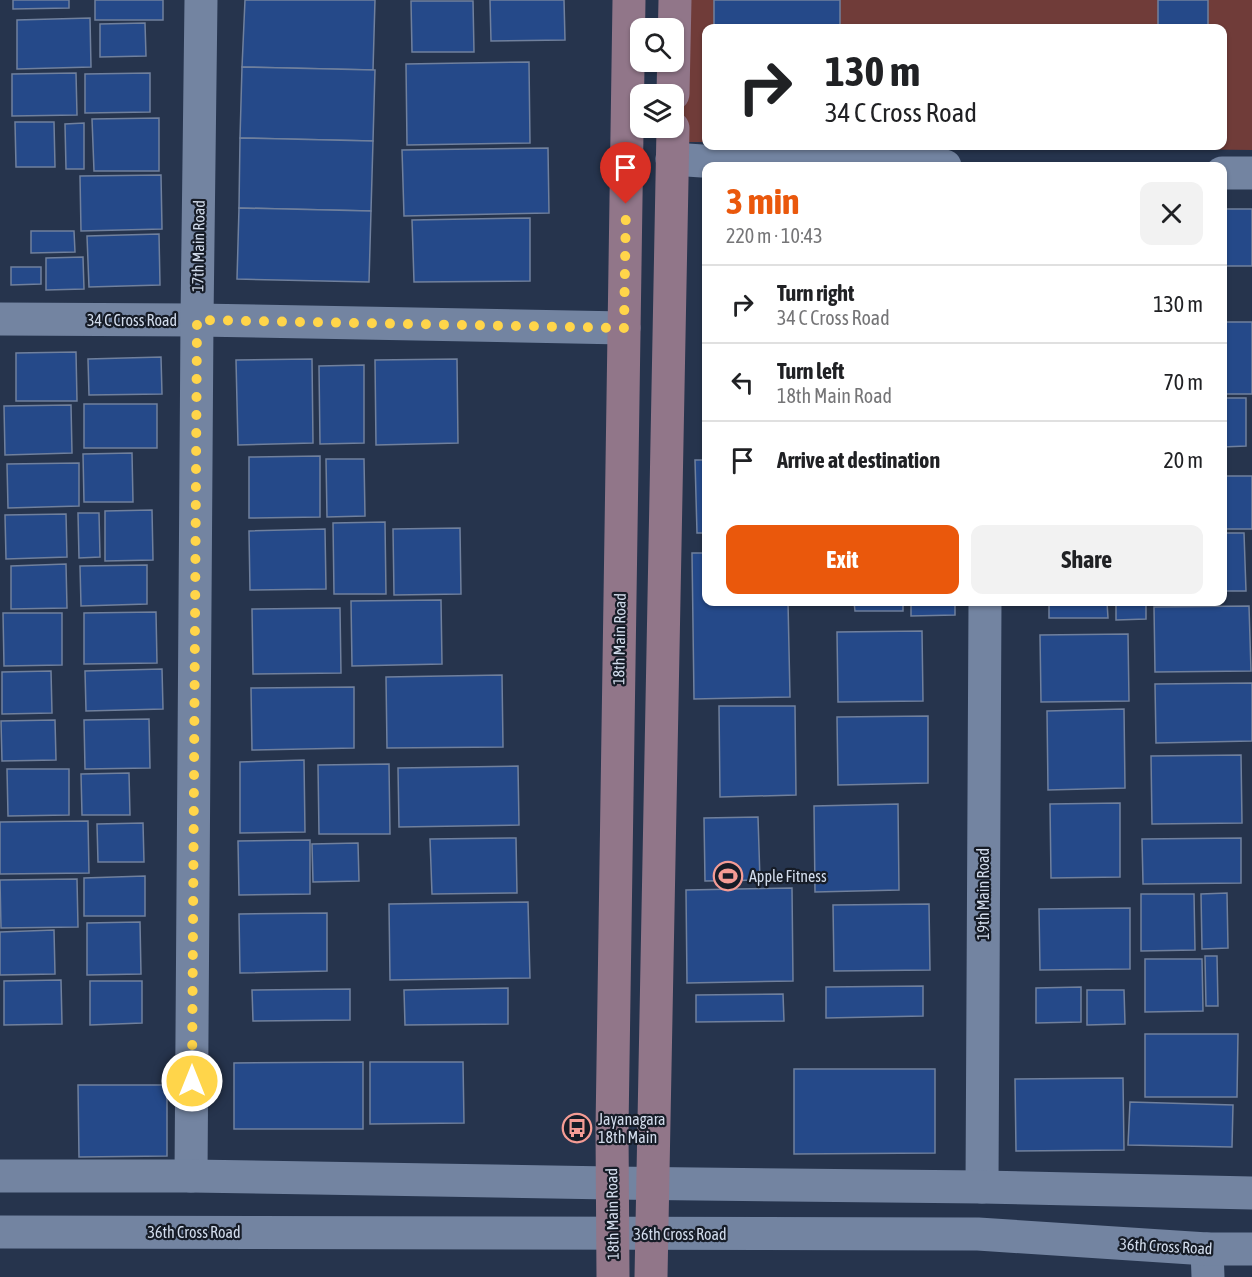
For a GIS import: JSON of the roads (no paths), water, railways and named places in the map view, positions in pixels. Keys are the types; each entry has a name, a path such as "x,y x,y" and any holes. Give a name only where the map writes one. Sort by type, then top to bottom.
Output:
{"main road":[{"name":"18th Main Road","path":"613,1277 611,1183 629,0"},
{"path":"673,84 675,0"},
{"path":"651,1277 672,143"}],"street":[{"name":"17th Main Road","path":"191,1176 201,0"},
{"path":"672,143 702,161 751,162"},
{"path":"1227,173 1252,173"},
{"name":"34 C Cross Road","path":"0,319 197,320 624,328"},
{"name":"19th Main Road","path":"982,1186 985,606"},
{"path":"0,1176 191,1176 982,1186 1252,1193"},
{"name":"36th Cross Road","path":"0,1232 978,1234 1207,1263 1252,1249"}],"place":[{"name":"Apple Fitness","path":"728,876"},
{"name":"Jayanagara 18th Main","path":"577,1128"}]}
